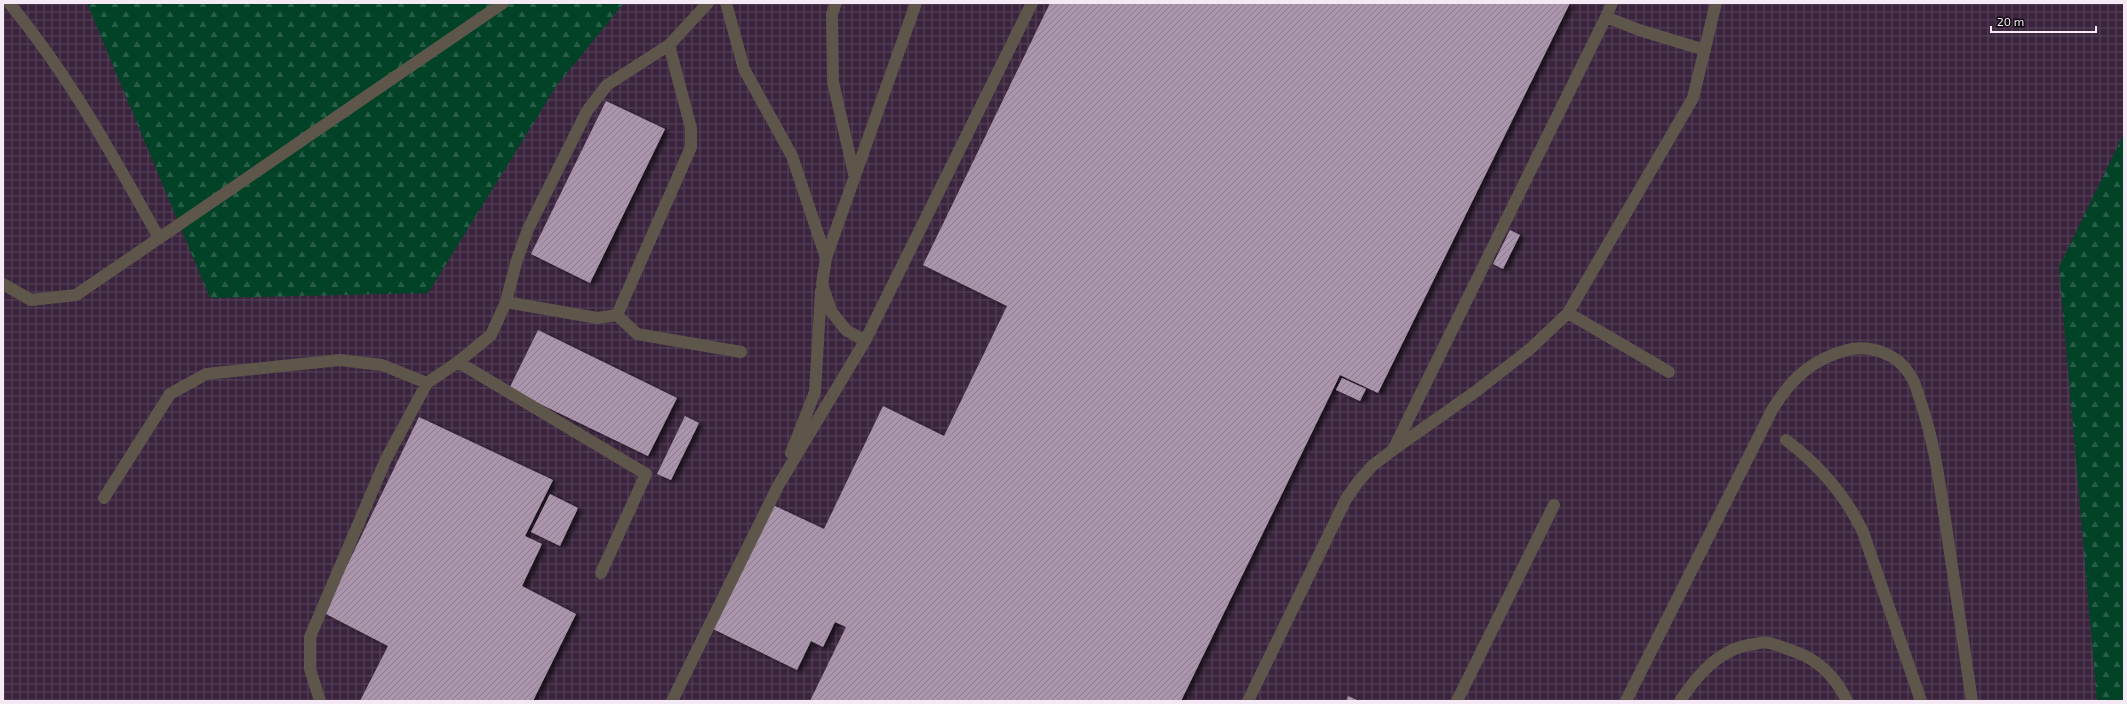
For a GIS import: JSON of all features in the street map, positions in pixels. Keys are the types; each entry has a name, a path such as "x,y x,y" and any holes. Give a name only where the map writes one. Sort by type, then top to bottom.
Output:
{"lane":[{"path":"9,3 36,35 104,141 159,238"},
{"path":"3,284 30,300 76,295 503,3"},
{"path":"320,701 310,669 310,637 386,460 427,383 458,362 491,334 506,302 516,263 528,229 587,111 607,85 669,44 708,3"},
{"path":"726,3 744,69 792,156 826,258"},
{"path":"836,3 832,14 834,82 854,174"},
{"path":"778,486 815,392 822,284 826,258 854,174 916,3"},
{"path":"672,701 778,486 865,341 1032,3"},
{"path":"1394,449 1612,3"},
{"path":"1248,701 1346,499 1372,466 1475,392 1530,349 1568,313 1693,98 1716,3"},
{"path":"1606,16 1639,30 1705,50"},
{"path":"617,315 691,147 691,128 669,44"},
{"path":"822,284 831,311 846,330 865,341"},
{"path":"506,302 597,318 617,315"},
{"path":"1568,313 1669,372"},
{"path":"617,315 637,334 741,352"},
{"path":"1626,701 1772,410 1784,391 1800,374 1818,360 1852,349 1868,348 1887,354 1910,374 1924,410 1939,476 1972,701"},
{"path":"104,498 170,394 206,374 340,360 382,365 427,383"},
{"path":"458,362 646,474 601,573"},
{"path":"1786,440 1826,476 1853,511 1863,532 1921,701"},
{"path":"1457,701 1554,505"},
{"path":"1680,701 1707,666 1725,653 1746,644 1768,642 1802,654 1822,667 1835,680 1847,701"}],"shaded area":[{"path":"3,3 2124,3 2124,701 3,701"}],"green space":[{"path":"87,3 624,3 557,85 428,293 210,298"},
{"path":"2124,133 2124,701 2097,701 2059,267"}],"building":[{"path":"1050,3 1570,3 1378,393 1340,375 1181,701 810,701 846,627 835,622 823,647 811,641 797,670 713,629 773,505 824,529 883,406 944,436 1007,306 923,265"},
{"path":"606,101 665,129 590,283 531,254"},
{"path":"1510,230 1520,235 1503,269 1493,264"},
{"path":"538,330 677,398 648,456 509,389"},
{"path":"1342,378 1366,389 1360,401 1336,390"},
{"path":"685,416 699,423 671,480 657,474"},
{"path":"419,417 553,480 525,536 542,544 522,586 576,614 533,701 360,701 388,646 324,613"},
{"path":"550,494 578,508 560,546 531,532"},
{"path":"1348,696 1359,701 1346,701"}]}
